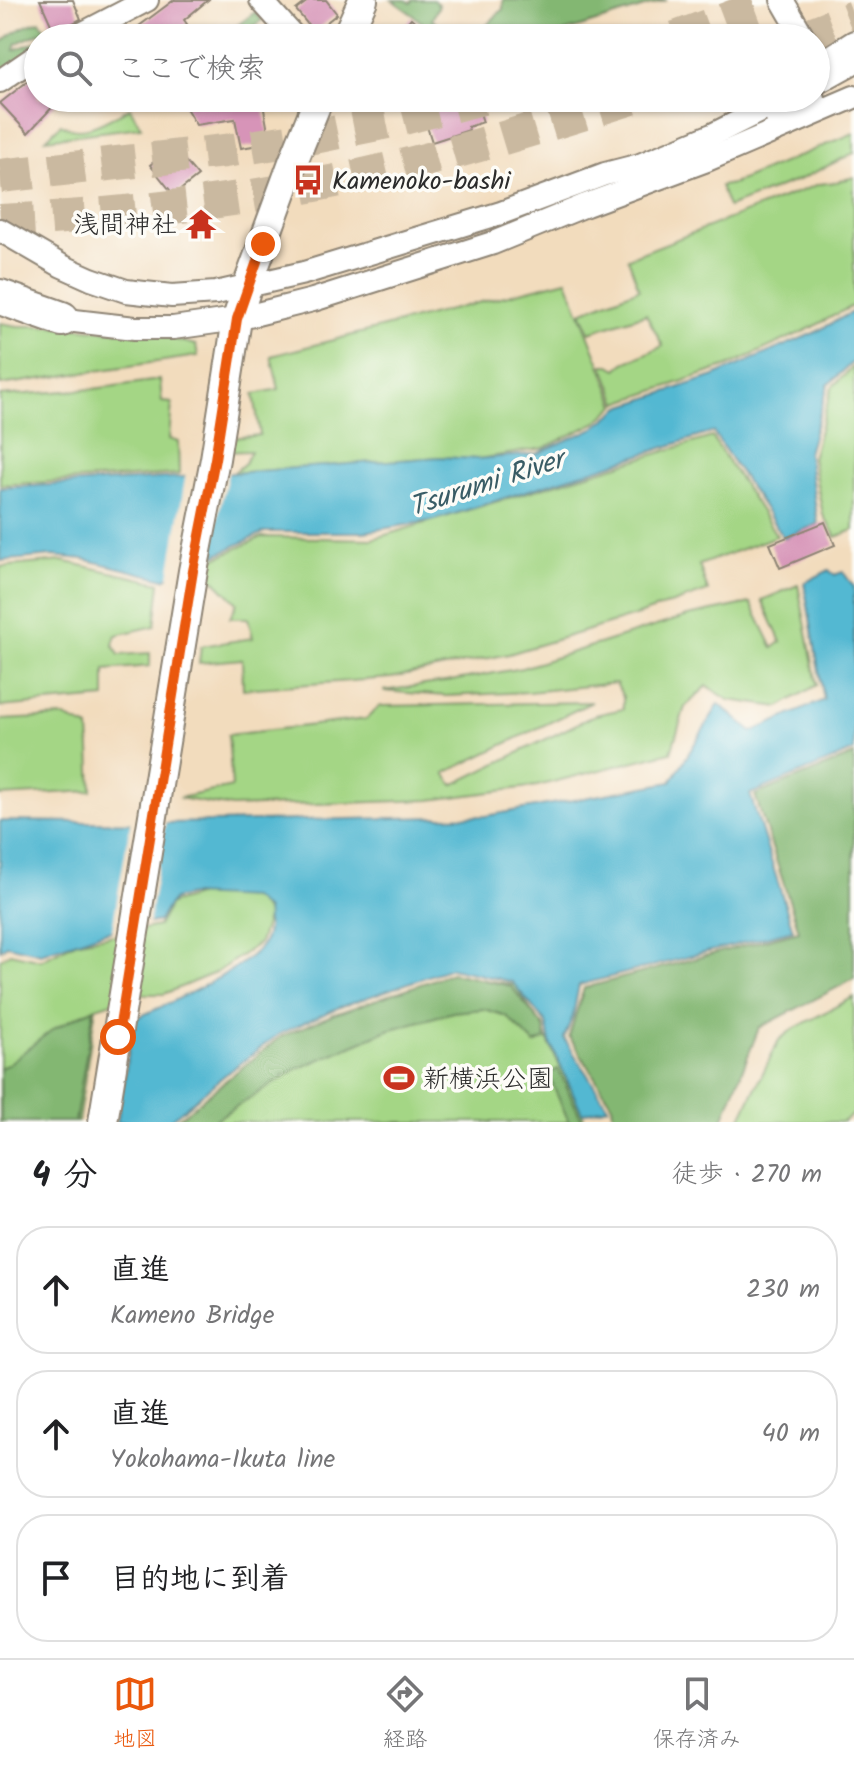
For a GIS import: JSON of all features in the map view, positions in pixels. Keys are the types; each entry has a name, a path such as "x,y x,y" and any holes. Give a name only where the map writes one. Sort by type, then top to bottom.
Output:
{"highway":[{"path":"0,297 62,319"}],"main road":[{"path":"352,24 363,0"},
{"path":"103,1122 237,319 313,112"}],"street":[{"path":"103,24 147,0"},
{"path":"261,0 282,24"},
{"path":"782,0 796,24"},
{"path":"830,59 854,42"},
{"path":"830,66 854,62"},
{"path":"0,81 24,65"},
{"path":"830,89 854,77"},
{"path":"830,108 854,97"},
{"path":"0,230 62,266 126,291 172,296 216,293 304,273 501,213 605,174 729,112"},
{"path":"605,174 640,165 757,112"},
{"path":"586,205 782,112"},
{"path":"0,313 135,328 173,328 237,319 313,300 479,247 707,160 822,112"}],"green space":[{"path":"392,0 411,3 413,0 433,0 439,5 432,20 438,24 424,24"},
{"path":"503,0 667,0 590,24 488,24 503,9"},
{"path":"255,12 262,20 257,24 239,24"},
{"path":"24,27 24,40 17,43 14,50 24,46 24,58 0,74 0,45"},
{"path":"123,112 132,112 141,127 46,139 61,124 78,129 105,122"},
{"path":"854,133 854,153 801,179 728,207 720,186 732,184"},
{"path":"854,177 854,305 728,366 618,403 603,365 617,369 663,346 646,314 590,332 581,312 639,289 628,258 819,184"},
{"path":"567,280 616,405 597,422 544,448 478,459 439,457 233,473 245,463 251,451 221,452 222,439 260,435 254,394 279,389 271,356"},
{"path":"0,323 158,335 196,345 198,356 0,385"},
{"path":"854,366 854,530 836,537 823,515 812,458 832,387"},
{"path":"160,380 162,402 172,403 169,439 178,442 179,474 0,485 0,396"},
{"path":"712,437 777,536 699,565 708,591 509,654 391,678 243,689 242,659 199,663 201,646 253,638 248,618 230,618 237,603 211,577 209,561 262,537 372,539"},
{"path":"62,561 160,583 155,626 116,635 113,644 119,655 150,653 150,666 105,670 105,698 0,707 0,567"},
{"path":"798,585 817,685 779,707 729,700 707,686 685,707 671,752 537,786 430,800 232,807 179,798 232,787 228,735 366,719 380,706 592,702 445,773 453,785 595,715 623,709 623,697 616,683 446,696 383,691 522,668 688,616 751,603 773,648 781,642 762,600"},
{"path":"64,717 89,728 92,791 0,796 0,720"},
{"path":"854,755 854,979 759,1028 722,1122 614,1122 612,1105 569,1036 584,988 799,931 755,795"},
{"path":"199,895 252,895 268,915 259,943 217,972 164,994 138,994 96,1007 78,1122 0,1122 0,959 10,953 41,960 75,942 158,926 170,904"},
{"path":"452,973 511,986 544,1027 546,1039 535,1044 506,1016 484,1009 453,1012 388,1030 295,1070 211,1122 174,1122 280,1037 332,1015"},
{"name":"新横浜公園","path":"453,975 515,985 542,1028 586,1122 176,1122 289,1035 386,996"},
{"path":"854,997 854,1114 842,1122 739,1122 779,1040 793,1029"},
{"path":"94,1008 75,1122 1,1122 0,1068 53,1029"},
{"path":"558,1069 583,1122 569,1122 548,1074"}],"water":[{"name":"Tsurumi River","path":"854,311 854,361 828,385 808,453 818,524 784,538 713,432 435,520 364,532 265,532 164,579 83,559 52,556 0,561 0,488 439,457 478,459 536,454 594,428 621,407 714,376 816,332"},
{"path":"829,570 834,575 843,572 854,587 854,751 750,794 793,930 579,985 573,1016 564,1038 608,1107 582,1113 550,1042 546,1023 512,982 451,968 340,1007 279,1034 168,1122 117,1122 134,1019 205,985 256,952 267,933 266,910 252,898 190,895 174,899 159,921 104,932 41,953 7,945 0,950 0,821 167,823 486,816 671,782 719,704 752,732 824,700 804,583"}],"pier":[{"path":"229,470 207,563 168,582 186,473"},
{"path":"131,818 166,819 148,927 111,935"}],"building":[{"path":"40,0 73,0 81,19 71,24 51,24"},
{"path":"174,0 208,0 184,20 187,24 142,24"},
{"path":"309,0 326,0 337,14 324,24 307,24 296,10"},
{"path":"24,84 24,112 48,112 28,133 0,103"},
{"path":"188,112 264,112 270,143 241,148 235,119 196,125"},
{"path":"422,112 480,112 483,122 432,142"},
{"path":"175,149 198,176 174,195 150,165"},
{"path":"825,522 835,545 780,568 770,544"}],"tunnel":[{"path":"713,24 777,0"},
{"path":"830,26 854,17"},
{"path":"0,176 225,151 314,137 427,112"},
{"path":"0,221 158,209 315,185 435,157 587,112"}],"place":[{"name":"Kamenoko-bashi","path":"308,180"},
{"name":"浅間神社","path":"201,224"},
{"name":"新横浜公園","path":"399,1078"}],"route":[{"path":"118,1037 237,319 263,244"}]}
